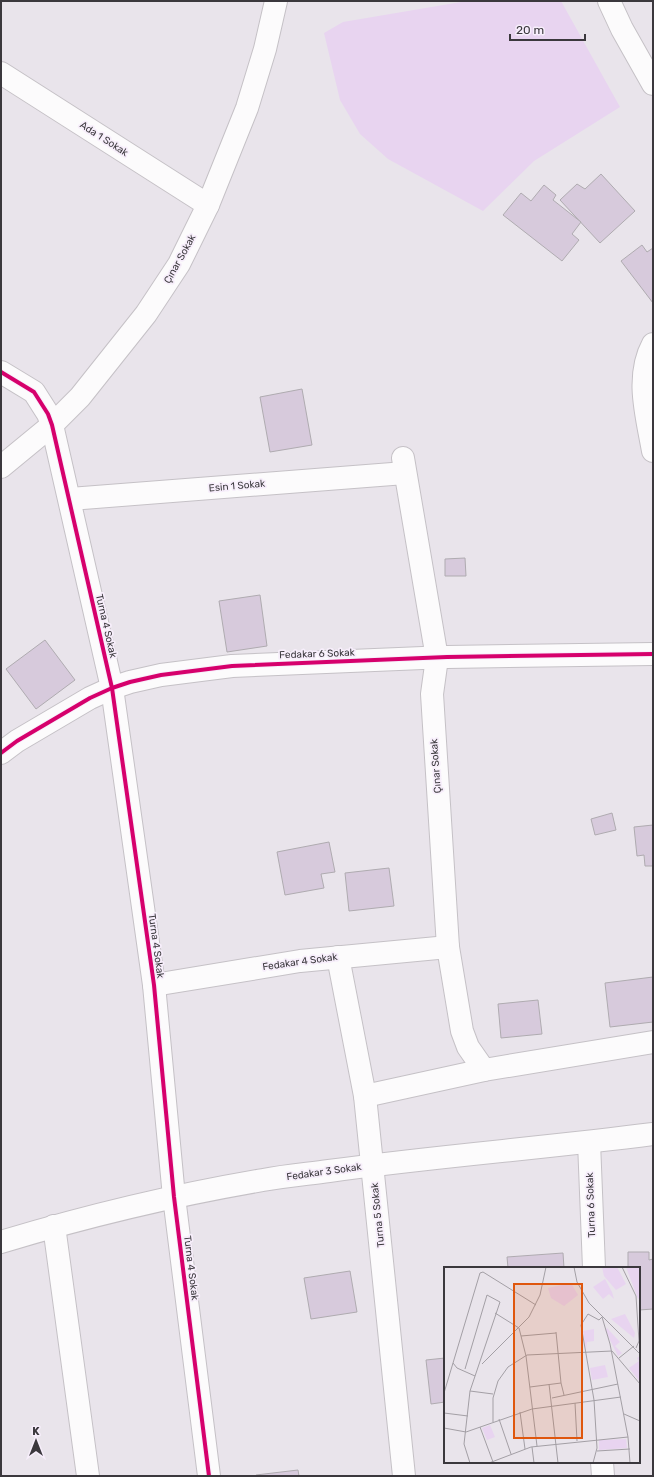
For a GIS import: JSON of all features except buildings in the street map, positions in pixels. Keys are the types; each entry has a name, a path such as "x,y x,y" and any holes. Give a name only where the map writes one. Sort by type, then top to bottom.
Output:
{"street":[{"name":"Çınar Sokak","path":"1,467 52,425 80,397 146,314 179,264 208,205 247,108 265,49 276,1"},
{"path":"609,1 622,29 653,84"},
{"name":"Ada 1 Sokak","path":"1,73 208,205"},
{"path":"653,344 646,363 643,390 653,451"},
{"name":"Turna 4 Sokak","path":"1,372 34,392 48,414 52,425 112,688 154,985 174,1197 209,1476"},
{"name":"Çınar Sokak","path":"404,466 436,658 432,694 448,947 462,1031 468,1047 484,1070"},
{"name":"Esin 1 Sokak","path":"70,499 404,466"},
{"name":"Fedakar 6 Sokak","path":"1,753 17,741 90,698 130,682 160,675 232,666 436,658 653,654"},
{"name":"Fedakar 4 Sokak","path":"154,985 300,961 448,947"},
{"name":"Turna 5 Sokak","path":"338,957 365,1096 404,1476"},
{"path":"365,1096 484,1070 653,1042"},
{"name":"Fedakar 3 Sokak","path":"1,1242 54,1226 174,1197 264,1180 372,1165 653,1134"},
{"name":"Turna 6 Sokak","path":"589,1142 594,1267"},
{"path":"54,1226 88,1476"},
{"path":"602,1463 603,1476"}],"shaded area":[{"path":"467,1 561,1 620,107 534,161 483,211 388,159 360,134 340,100 324,33 343,22"}],"cycle path":[{"path":"1,372 34,392 48,414 52,425 112,688 154,985 174,1197 209,1476"},
{"path":"1,753 17,741 90,698 130,682 161,675 232,666 447,657 653,654"}]}
